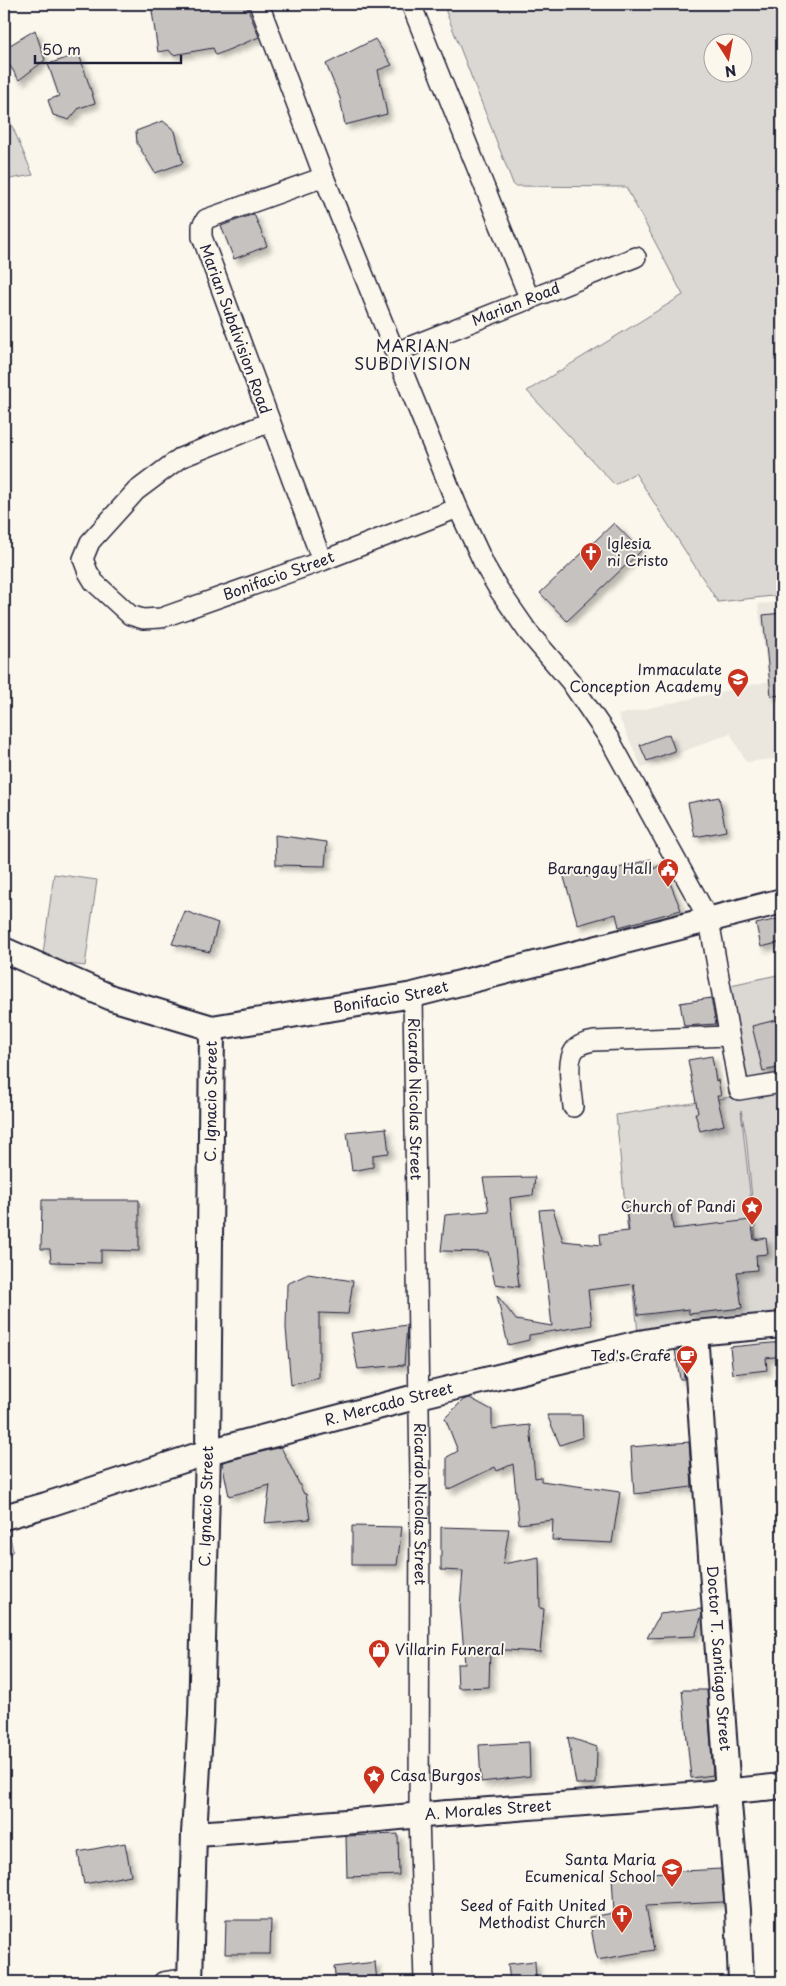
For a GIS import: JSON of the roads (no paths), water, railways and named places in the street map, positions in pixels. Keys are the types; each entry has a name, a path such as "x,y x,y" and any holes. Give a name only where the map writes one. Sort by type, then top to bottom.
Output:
{"street":[{"path":"259,4 324,177 458,508 485,566 528,632 570,681 610,740 708,920 739,1090 782,1083"},
{"path":"411,4 530,300"},
{"name":"Marian Subdivision Road","path":"322,561 202,238 202,226 206,219 324,177"},
{"name":"Marian Road","path":"396,352 636,257"},
{"name":"Bonifacio Street","path":"270,422 180,458 136,491 90,542 83,559 91,577 104,592 130,615 142,619 161,618 322,561 458,508"},
{"name":"Bonifacio Street","path":"4,950 112,998 212,1028 413,995 782,901"},
{"name":"Ricardo Nicolas Street","path":"413,995 419,1396 419,1816 424,1982"},
{"name":"C. Ignacio Street","path":"190,1980 194,1834 201,1715 208,1452 212,1028"},
{"path":"573,1107 569,1070 570,1058 577,1047 594,1041 730,1036"},
{"name":"R. Mercado Street","path":"4,1517 208,1452 419,1396 639,1343 695,1333 782,1325"},
{"name":"Doctor T. Santiago Street","path":"695,1333 742,1982"},
{"name":"A. Morales Street","path":"194,1834 269,1830 782,1786"},
{"path":"163,1982 190,1980"}],"place":[{"name":"Iglesia ni Cristo","path":"591,572"},
{"name":"Immaculate Conception Academy","path":"738,698"},
{"name":"Barangay Hall","path":"668,888"},
{"name":"Church of Pandi","path":"752,1226"},
{"name":"Ted's Crafe","path":"687,1375"},
{"name":"Villarin Funeral","path":"379,1669"},
{"name":"Casa Burgos","path":"374,1795"},
{"name":"Santa Maria Ecumenical School","path":"672,1888"},
{"name":"Seed of Faith United Methodist Church","path":"622,1934"}],"district":[{"name":"MARIAN SUBDIVISION","path":"413,355"}]}
